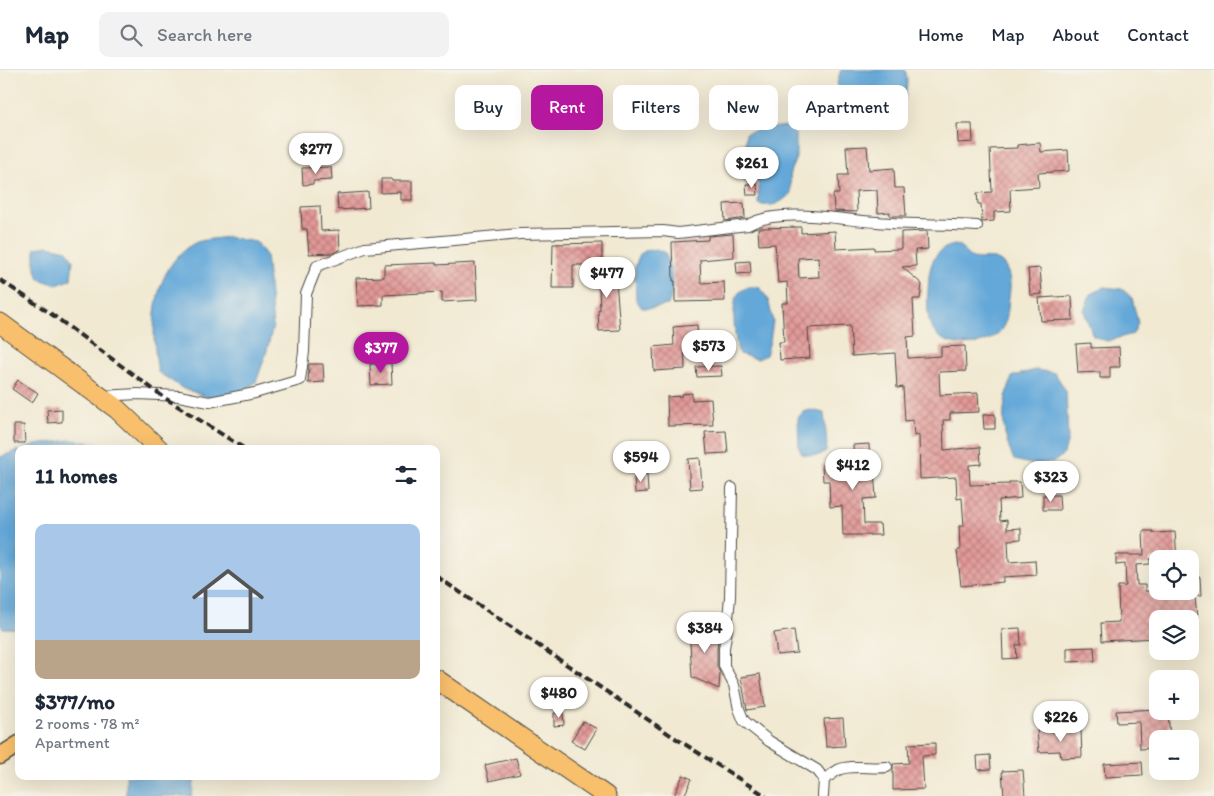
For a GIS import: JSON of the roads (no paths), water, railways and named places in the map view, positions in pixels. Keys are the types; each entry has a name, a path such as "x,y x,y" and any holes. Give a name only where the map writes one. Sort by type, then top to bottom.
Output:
{"highway":[{"path":"0,323 117,409 155,445"},
{"path":"440,682 606,796"}],"main road":[{"path":"0,756 15,746"}],"street":[{"path":"99,396 138,394 179,396 209,402 256,393 300,380 304,352 306,294 317,266 365,248 520,234 663,231 678,233 748,225 756,220 776,216 977,226"},
{"path":"732,488 730,597 728,629 724,648 724,666 734,686 739,709 744,721 769,741 817,770 824,779 823,796"},
{"path":"824,779 838,770 848,768 887,767"}],"water":[{"path":"841,70 905,70 907,79 907,85 837,84"},
{"path":"787,126 788,130 791,130 796,135 796,158 790,172 791,193 784,200 776,204 758,204 758,181 745,182 746,133 757,130 778,130 778,127"},
{"path":"227,237 256,242 266,255 273,326 256,382 240,394 213,399 182,388 158,372 155,355 154,319 161,284 169,268 179,255 196,242"},
{"path":"955,245 960,246 970,257 996,259 1003,264 1009,275 1010,288 1006,318 1001,330 987,341 967,345 957,344 939,337 930,325 928,297 931,265 939,252"},
{"path":"48,246 67,250 73,260 71,279 57,285 39,279 35,265 35,248"},
{"path":"656,249 665,253 669,265 672,279 670,299 668,305 642,308 636,300 635,268 639,255 645,251"},
{"path":"749,287 760,288 768,299 773,321 766,355 758,359 739,354 735,334 735,301 739,293"},
{"path":"1104,287 1122,289 1132,298 1138,323 1133,334 1107,341 1093,336 1084,311 1090,295"},
{"path":"1035,370 1055,373 1066,391 1068,439 1064,454 1054,462 1031,464 1014,460 1004,429 1004,409 1012,377"},
{"path":"811,410 824,413 827,444 826,452 811,456 802,454 799,448 798,418 803,412"},
{"path":"71,440 101,445 36,445"},
{"path":"15,451 15,629 3,628 0,624 0,457"},
{"path":"126,780 194,780 192,796 126,796"}],"railway":[{"path":"0,280 50,313 165,398 239,445"},
{"path":"440,579 672,736 766,796"}]}
